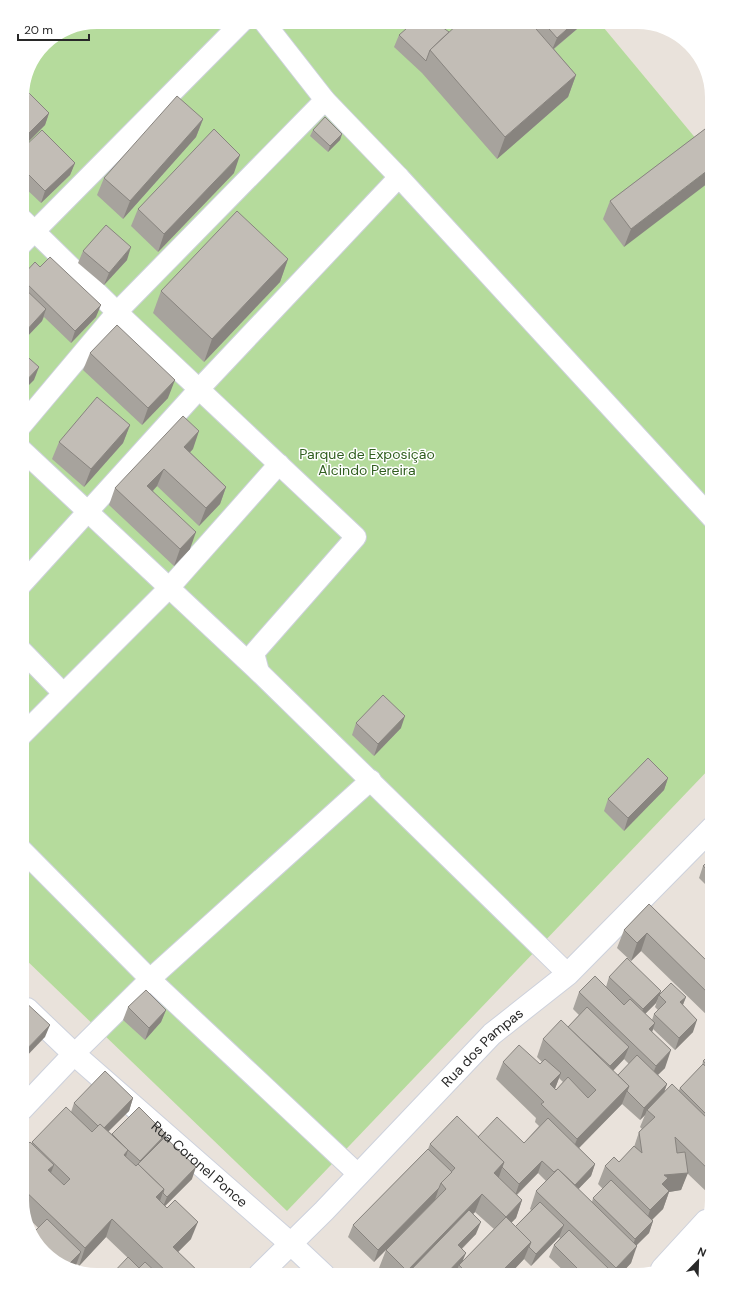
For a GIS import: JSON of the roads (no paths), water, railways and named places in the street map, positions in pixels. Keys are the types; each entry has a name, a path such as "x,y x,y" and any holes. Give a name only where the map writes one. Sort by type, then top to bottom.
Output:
{"street":[{"path":"29,228 235,29"},
{"path":"269,29 325,100 399,177 705,510"},
{"path":"29,418 117,312 325,100"},
{"path":"29,576 200,388 399,177"},
{"path":"29,234 200,388 356,537 254,653 259,672"},
{"path":"29,457 259,672 568,974"},
{"path":"29,728 169,588 279,464"},
{"path":"29,658 63,693"},
{"path":"29,1102 74,1054 150,979 371,780"},
{"name":"Rua dos Pampas","path":"267,1268 359,1175 492,1034 568,974 705,835"},
{"path":"29,857 150,979 359,1175"},
{"name":"Rua Coronel Ponce","path":"29,1011 74,1054 317,1268"},
{"path":"672,1259 697,1231"}],"park label":[{"name":"Parque de Exposição Alcindo Pereira","path":"367,462"}]}
